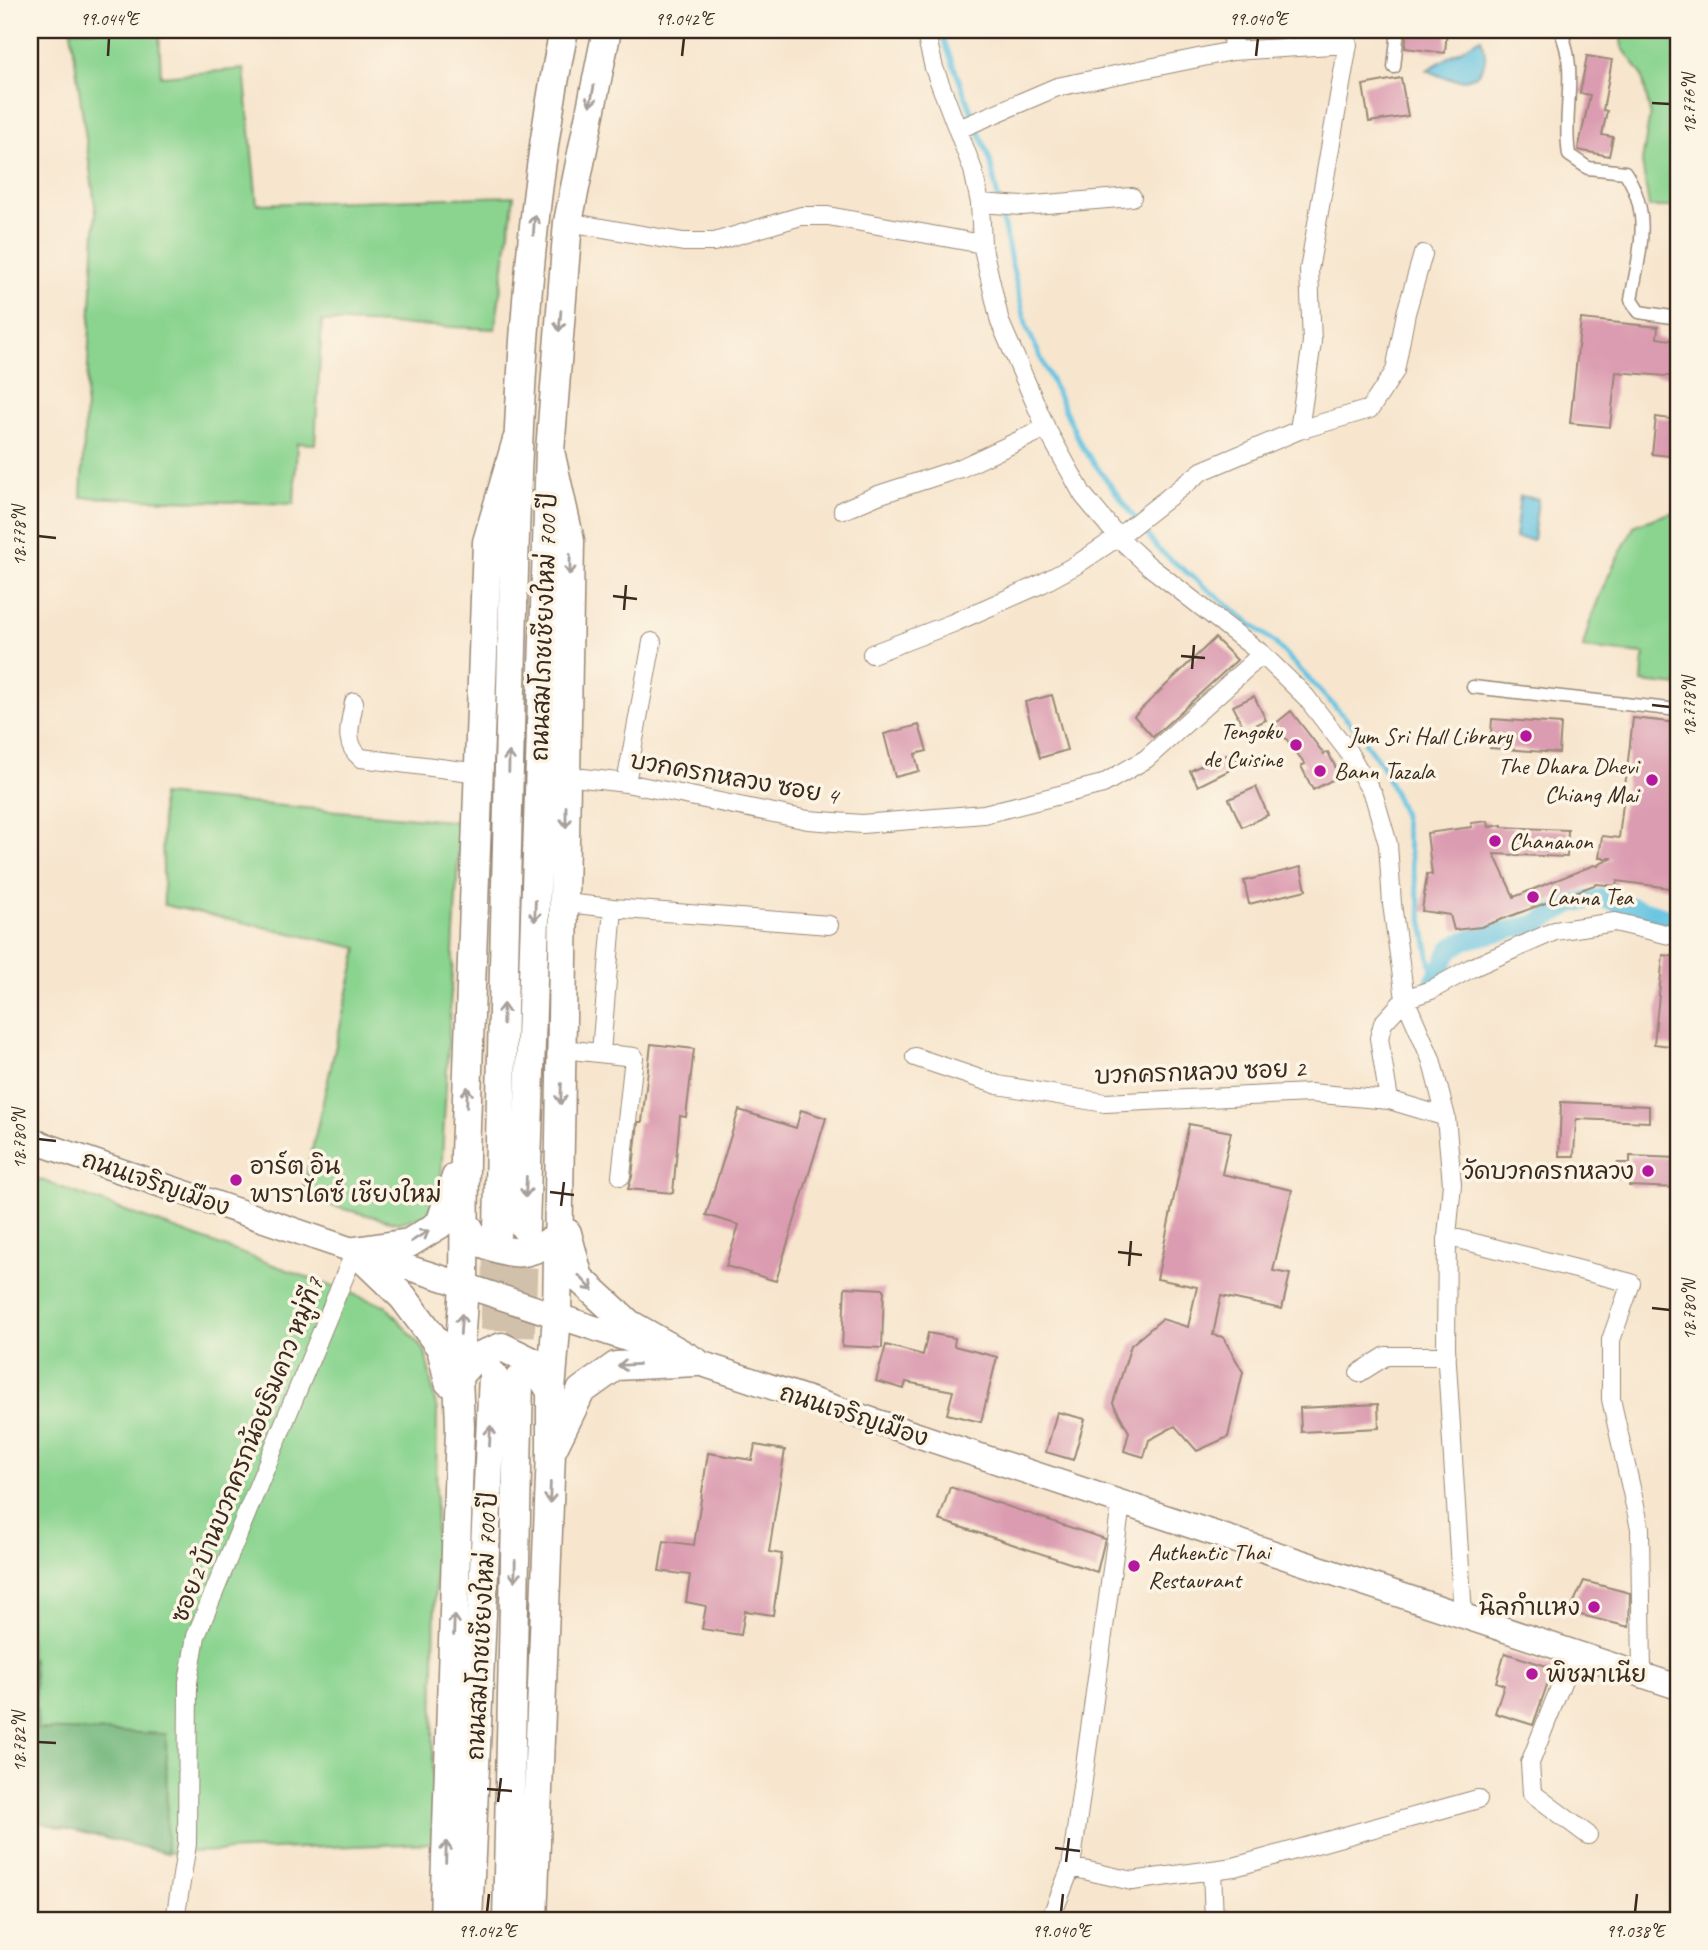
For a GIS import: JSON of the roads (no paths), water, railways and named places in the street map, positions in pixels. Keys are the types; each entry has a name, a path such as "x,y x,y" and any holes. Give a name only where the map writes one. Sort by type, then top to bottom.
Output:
{"main road":[{"name":"ถนนสมโภชเชียงใหม่ 700 ปี","path":"564,30 552,85 535,203 517,440 511,1229 550,451 568,222 607,30"},
{"path":"444,1920 460,1427 458,1376 464,1285 463,1216 487,542 517,440"},
{"path":"533,1920 551,1391 557,1315 570,541 550,451"},
{"name":"ถนนเจริญเมือง","path":"30,1140 355,1251 557,1315 1678,1687"},
{"path":"355,1251 409,1243 440,1224 465,1154"},
{"path":"558,1197 579,1278 629,1324 696,1362"},
{"path":"463,1216 475,1240 510,1254 540,1249 557,1237"},
{"path":"355,1251 403,1297 441,1348 460,1427"},
{"path":"458,1376 474,1358 502,1347 533,1362 551,1391"},
{"path":"551,1452 581,1391 616,1366 696,1362"},
{"name":"ถนนสมโภชเชียงใหม่ 700 ปี","path":"468,1920 506,1378 507,1920"}],"street":[{"path":"925,30 934,68 973,170 980,203 982,244 1000,322 1046,428 1083,495 1118,537 1149,566 1262,654 1306,697 1347,750 1374,796 1388,844 1392,904 1405,999 1431,1059 1446,1117 1452,1184 1447,1236 1447,1356 1463,1615"},
{"path":"1232,51 1233,30"},
{"path":"1394,67 1398,30"},
{"path":"1560,30 1571,74 1566,132 1569,155 1588,167 1625,172 1634,187 1644,226 1631,300 1639,312 1678,318"},
{"path":"959,129 1057,87 1232,51 1348,44 1309,270 1311,342 1299,430"},
{"path":"980,203 1035,205 1132,197"},
{"path":"568,222 683,242 714,242 801,216 828,216 982,244"},
{"path":"872,654 953,623 1041,584 1076,565 1118,537 1202,471 1299,430 1370,409 1395,371 1406,313 1423,254"},
{"path":"843,510 961,468 1046,428"},
{"path":"626,783 652,642"},
{"name":"บวกครกหลวง ซอย 4","path":"566,776 626,783 808,820 862,824 984,814 1103,784 1146,759 1262,654"},
{"path":"1473,687 1678,710"},
{"path":"354,702 348,741 353,752 360,758 479,773"},
{"path":"565,904 829,925"},
{"path":"601,1052 613,908"},
{"path":"1390,1100 1379,1038 1383,1023 1405,999 1431,990 1471,968 1555,931 1615,922 1678,937"},
{"path":"563,1049 634,1057 621,1176"},
{"name":"บวกครกหลวง ซอย 2","path":"915,1057 998,1086 1105,1103 1310,1093 1390,1100 1446,1117"},
{"path":"1447,1236 1631,1283 1611,1340 1611,1399 1640,1528 1642,1674"},
{"name":"ซอย2 บ้านบวกครกน้อยริมคาว หมู่ที7","path":"175,1920 187,1844 188,1682 196,1636 355,1251"},
{"path":"1359,1373 1386,1356 1447,1356"},
{"path":"1050,1920 1071,1867 1121,1503"},
{"path":"1574,1652 1531,1763 1532,1793 1588,1835"},
{"path":"1071,1867 1132,1881 1234,1867 1478,1799"},
{"path":"1212,1870 1214,1920"}],"water":[{"path":"1481,38 1485,60 1475,76 1452,79 1427,70"},
{"path":"1520,496 1538,499 1533,540 1515,538"}],"waterway":[{"path":"942,30 990,160 1027,328 1082,447 1159,550 1275,643 1354,727 1383,767 1402,811 1434,982"},
{"path":"1434,982 1450,949 1465,940 1535,924 1571,904 1601,898 1678,920"}],"tunnel":[{"path":"519,1379 525,1228"},
{"path":"493,1372 498,1229"}],"place":[{"name":"Jum Sri Hall Library","path":"1526,736"},
{"name":"Tengoku de Cuisine","path":"1296,745"},
{"name":"Bann Tazala","path":"1320,771"},
{"name":"The Dhara Dhevi Chiang Mai","path":"1652,780"},
{"name":"Chananon","path":"1495,841"},
{"name":"Lanna Tea","path":"1533,897"},
{"name":"วัดบวกครกหลวง","path":"1648,1171"},
{"name":"อาร์ต อิน พาราไดซ์ เชียงใหม่","path":"236,1180"},
{"name":"Authentic Thai Restaurant","path":"1134,1566"},
{"name":"นิลกําแหง","path":"1594,1607"},
{"name":"พิชมาเนีย","path":"1532,1674"}]}
